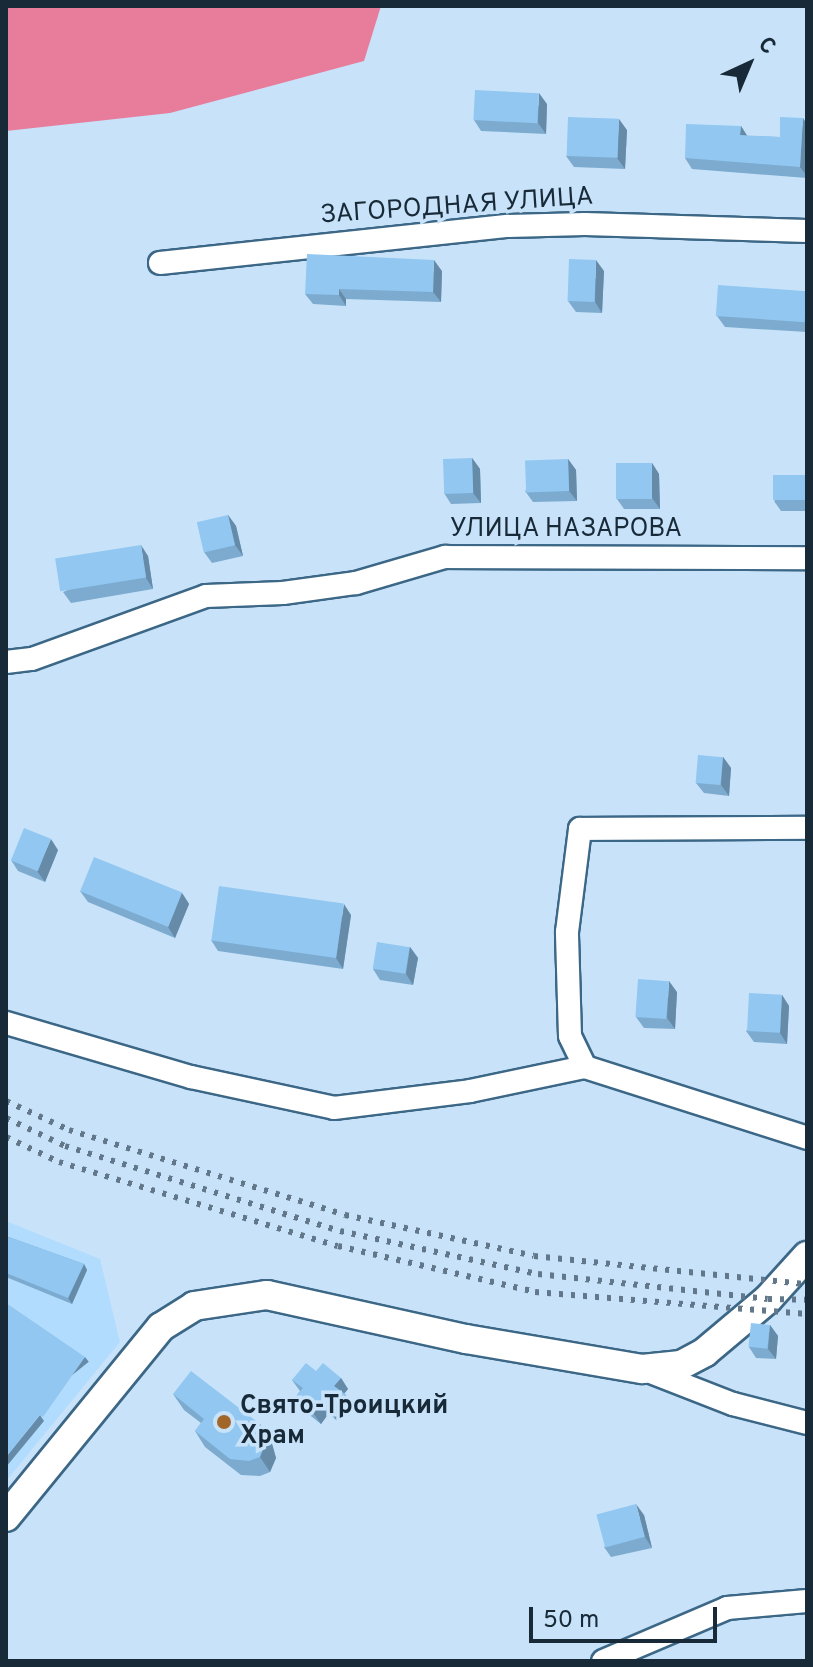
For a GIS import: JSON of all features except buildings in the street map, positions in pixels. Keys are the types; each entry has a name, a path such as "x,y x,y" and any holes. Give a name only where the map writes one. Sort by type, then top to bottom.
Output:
{"street":[{"name":"ЗАГОРОДНАЯ УЛИЦА","path":"160,263 508,226 585,224 807,231"},
{"name":"УЛИЦА НАЗАРОВА","path":"6,662 32,659 206,596 283,593 356,583 445,557 807,558"},
{"path":"585,1067 570,1036 567,932 580,829 807,828"},
{"path":"6,1023 191,1077 334,1108 470,1091 585,1067 807,1138"},
{"path":"642,1369 681,1365 705,1352 768,1299 807,1256"},
{"path":"6,1517 161,1327 194,1306 267,1295 466,1339 642,1369 733,1404 807,1423"},
{"path":"603,1661 727,1608 807,1601"}],"shaded area":[{"path":"6,6 381,6 364,61 170,113 6,131"},
{"path":"6,1221 100,1259 120,1342 6,1481"}],"railway":[{"path":"6,1101 69,1130 345,1215 534,1256 807,1284"},
{"path":"6,1118 65,1146 340,1231 538,1274 768,1299 807,1300"},
{"path":"6,1137 59,1162 338,1246 535,1292 807,1314"}],"place":[{"name":"Свято-Троицкий Храм","path":"224,1422"}]}
